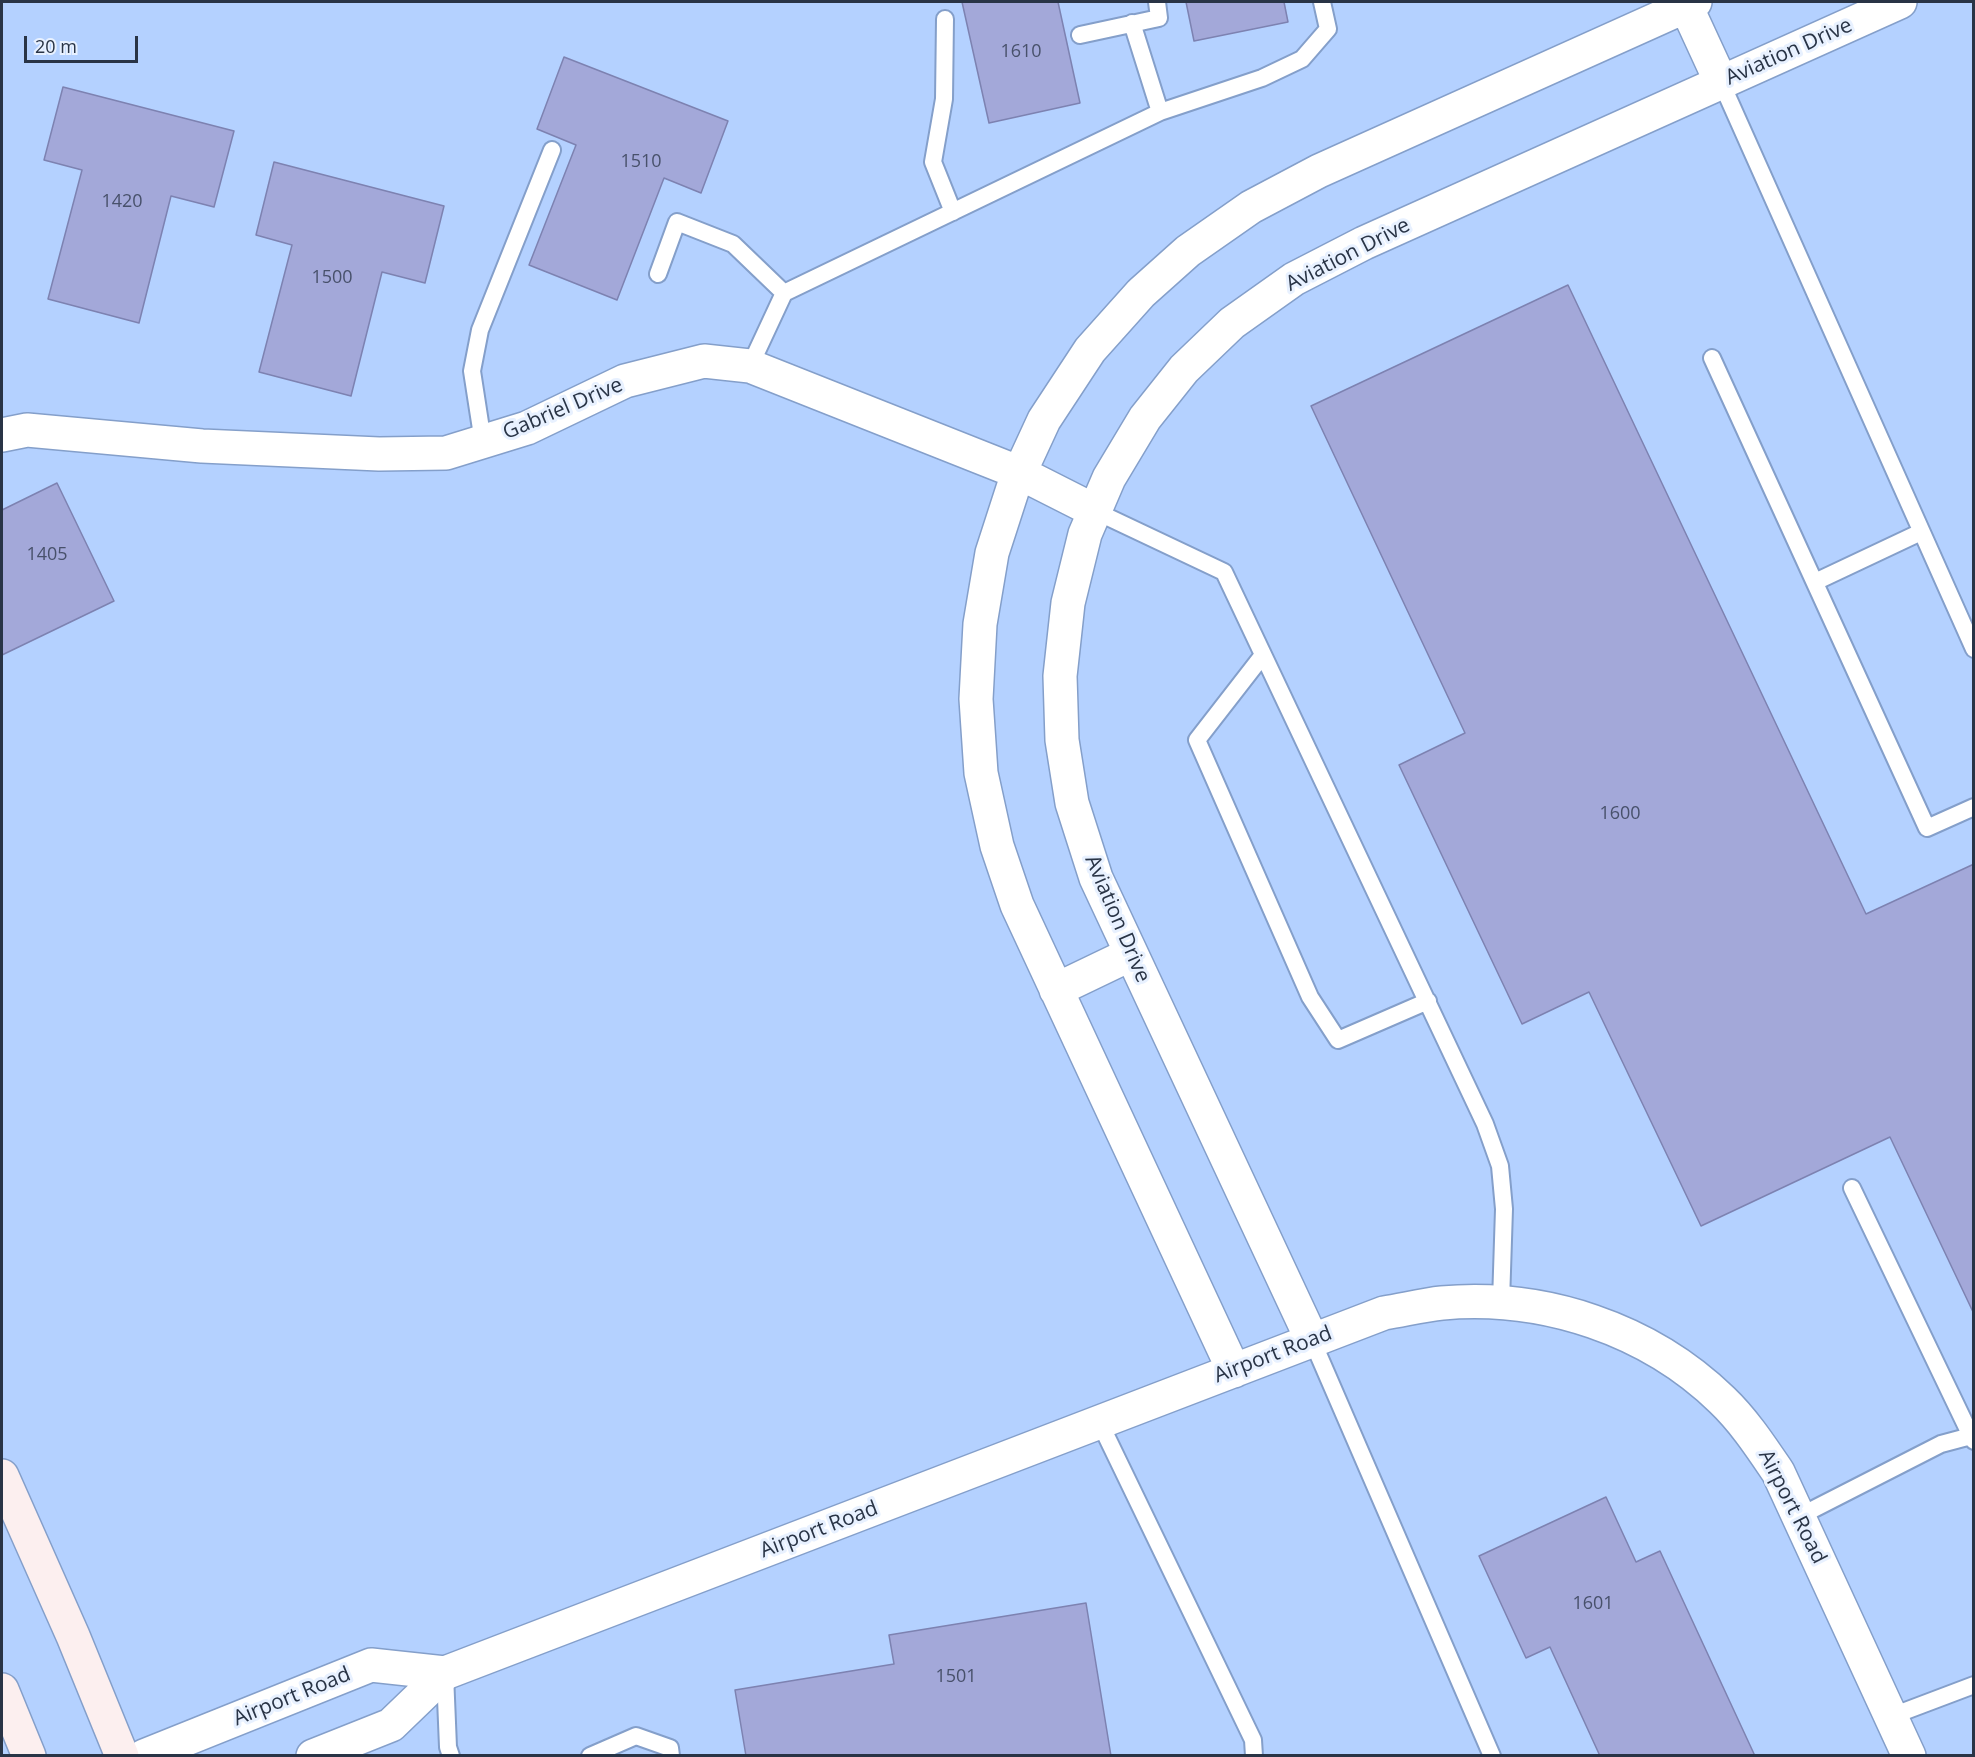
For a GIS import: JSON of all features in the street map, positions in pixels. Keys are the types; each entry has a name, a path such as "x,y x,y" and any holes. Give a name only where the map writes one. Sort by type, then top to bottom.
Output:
{"street":[{"name":"Aviation Drive","path":"1312,1340 1095,878 1072,803 1062,740 1060,676 1068,603 1085,534 1109,478 1145,418 1184,369 1232,323 1294,279 1364,243 1900,2"},
{"path":"1234,1371 1017,905 997,846 981,773 976,699 980,624 992,553 1014,485 1044,420 1090,350 1141,293 1188,251 1251,207 1318,171 1691,4 1721,82"},
{"name":"Gabriel Drive","path":"2,435 27,430 202,446 379,454 446,453 527,428 625,381 704,361 750,366 1020,473 1095,512"},
{"path":"1056,990 1131,954"},
{"name":"Airport Road","path":"313,1755 391,1725 445,1673 1099,1421 1384,1313 1442,1303 1501,1302 1549,1309 1606,1326 1666,1355 1724,1401 1761,1446 1778,1472 1910,1755"},
{"path":"2,1476 73,1636 122,1755"},
{"name":"Airport Road","path":"144,1755 371,1665 445,1673"},
{"path":"2,1690 29,1755"}],"lane":[{"path":"1080,34 1159,18 1157,2"},
{"path":"750,366 784,293 1160,112 1262,78 1302,58 1328,29 1322,2"},
{"path":"945,19 944,99 933,162 953,212"},
{"path":"1132,23 1160,112"},
{"path":"1721,82 1974,649"},
{"path":"483,442 472,370 480,330 552,150"},
{"path":"658,274 677,222 733,244 784,293"},
{"path":"1712,358 1927,828 1974,807"},
{"path":"1095,512 1224,572 1485,1124 1500,1166 1504,1209 1501,1302"},
{"path":"1815,582 1921,532"},
{"path":"1263,655 1197,740 1310,997 1338,1040 1428,1001"},
{"path":"1800,1516 1941,1444 1972,1438 1852,1188"},
{"path":"1312,1340 1492,1755"},
{"path":"1099,1421 1253,1740 1254,1755"},
{"path":"445,1673 448,1747 451,1755"},
{"path":"1892,1716 1974,1685"},
{"path":"590,1755 636,1736 670,1748 671,1755"}],"building":[{"path":"962,2 1058,2 1080,103 989,123"},
{"path":"1186,2 1284,2 1288,22 1194,41"},
{"path":"564,57 728,121 701,193 664,178 617,300 529,265 576,145 537,129"},
{"path":"63,87 234,131 214,207 171,196 139,323 48,299 82,170 44,160"},
{"path":"274,162 444,206 425,283 382,272 351,396 259,372 292,245 256,235"},
{"path":"1568,285 1866,914 1974,864 1974,1314 1890,1137 1701,1226 1589,992 1522,1024 1399,765 1465,733 1311,406"},
{"path":"57,483 114,601 2,655 2,510"},
{"path":"1606,1497 1636,1562 1660,1551 1755,1756 1600,1756 1550,1647 1526,1658 1479,1556"},
{"path":"1086,1603 1111,1756 746,1756 735,1690 894,1664 889,1635"}]}
